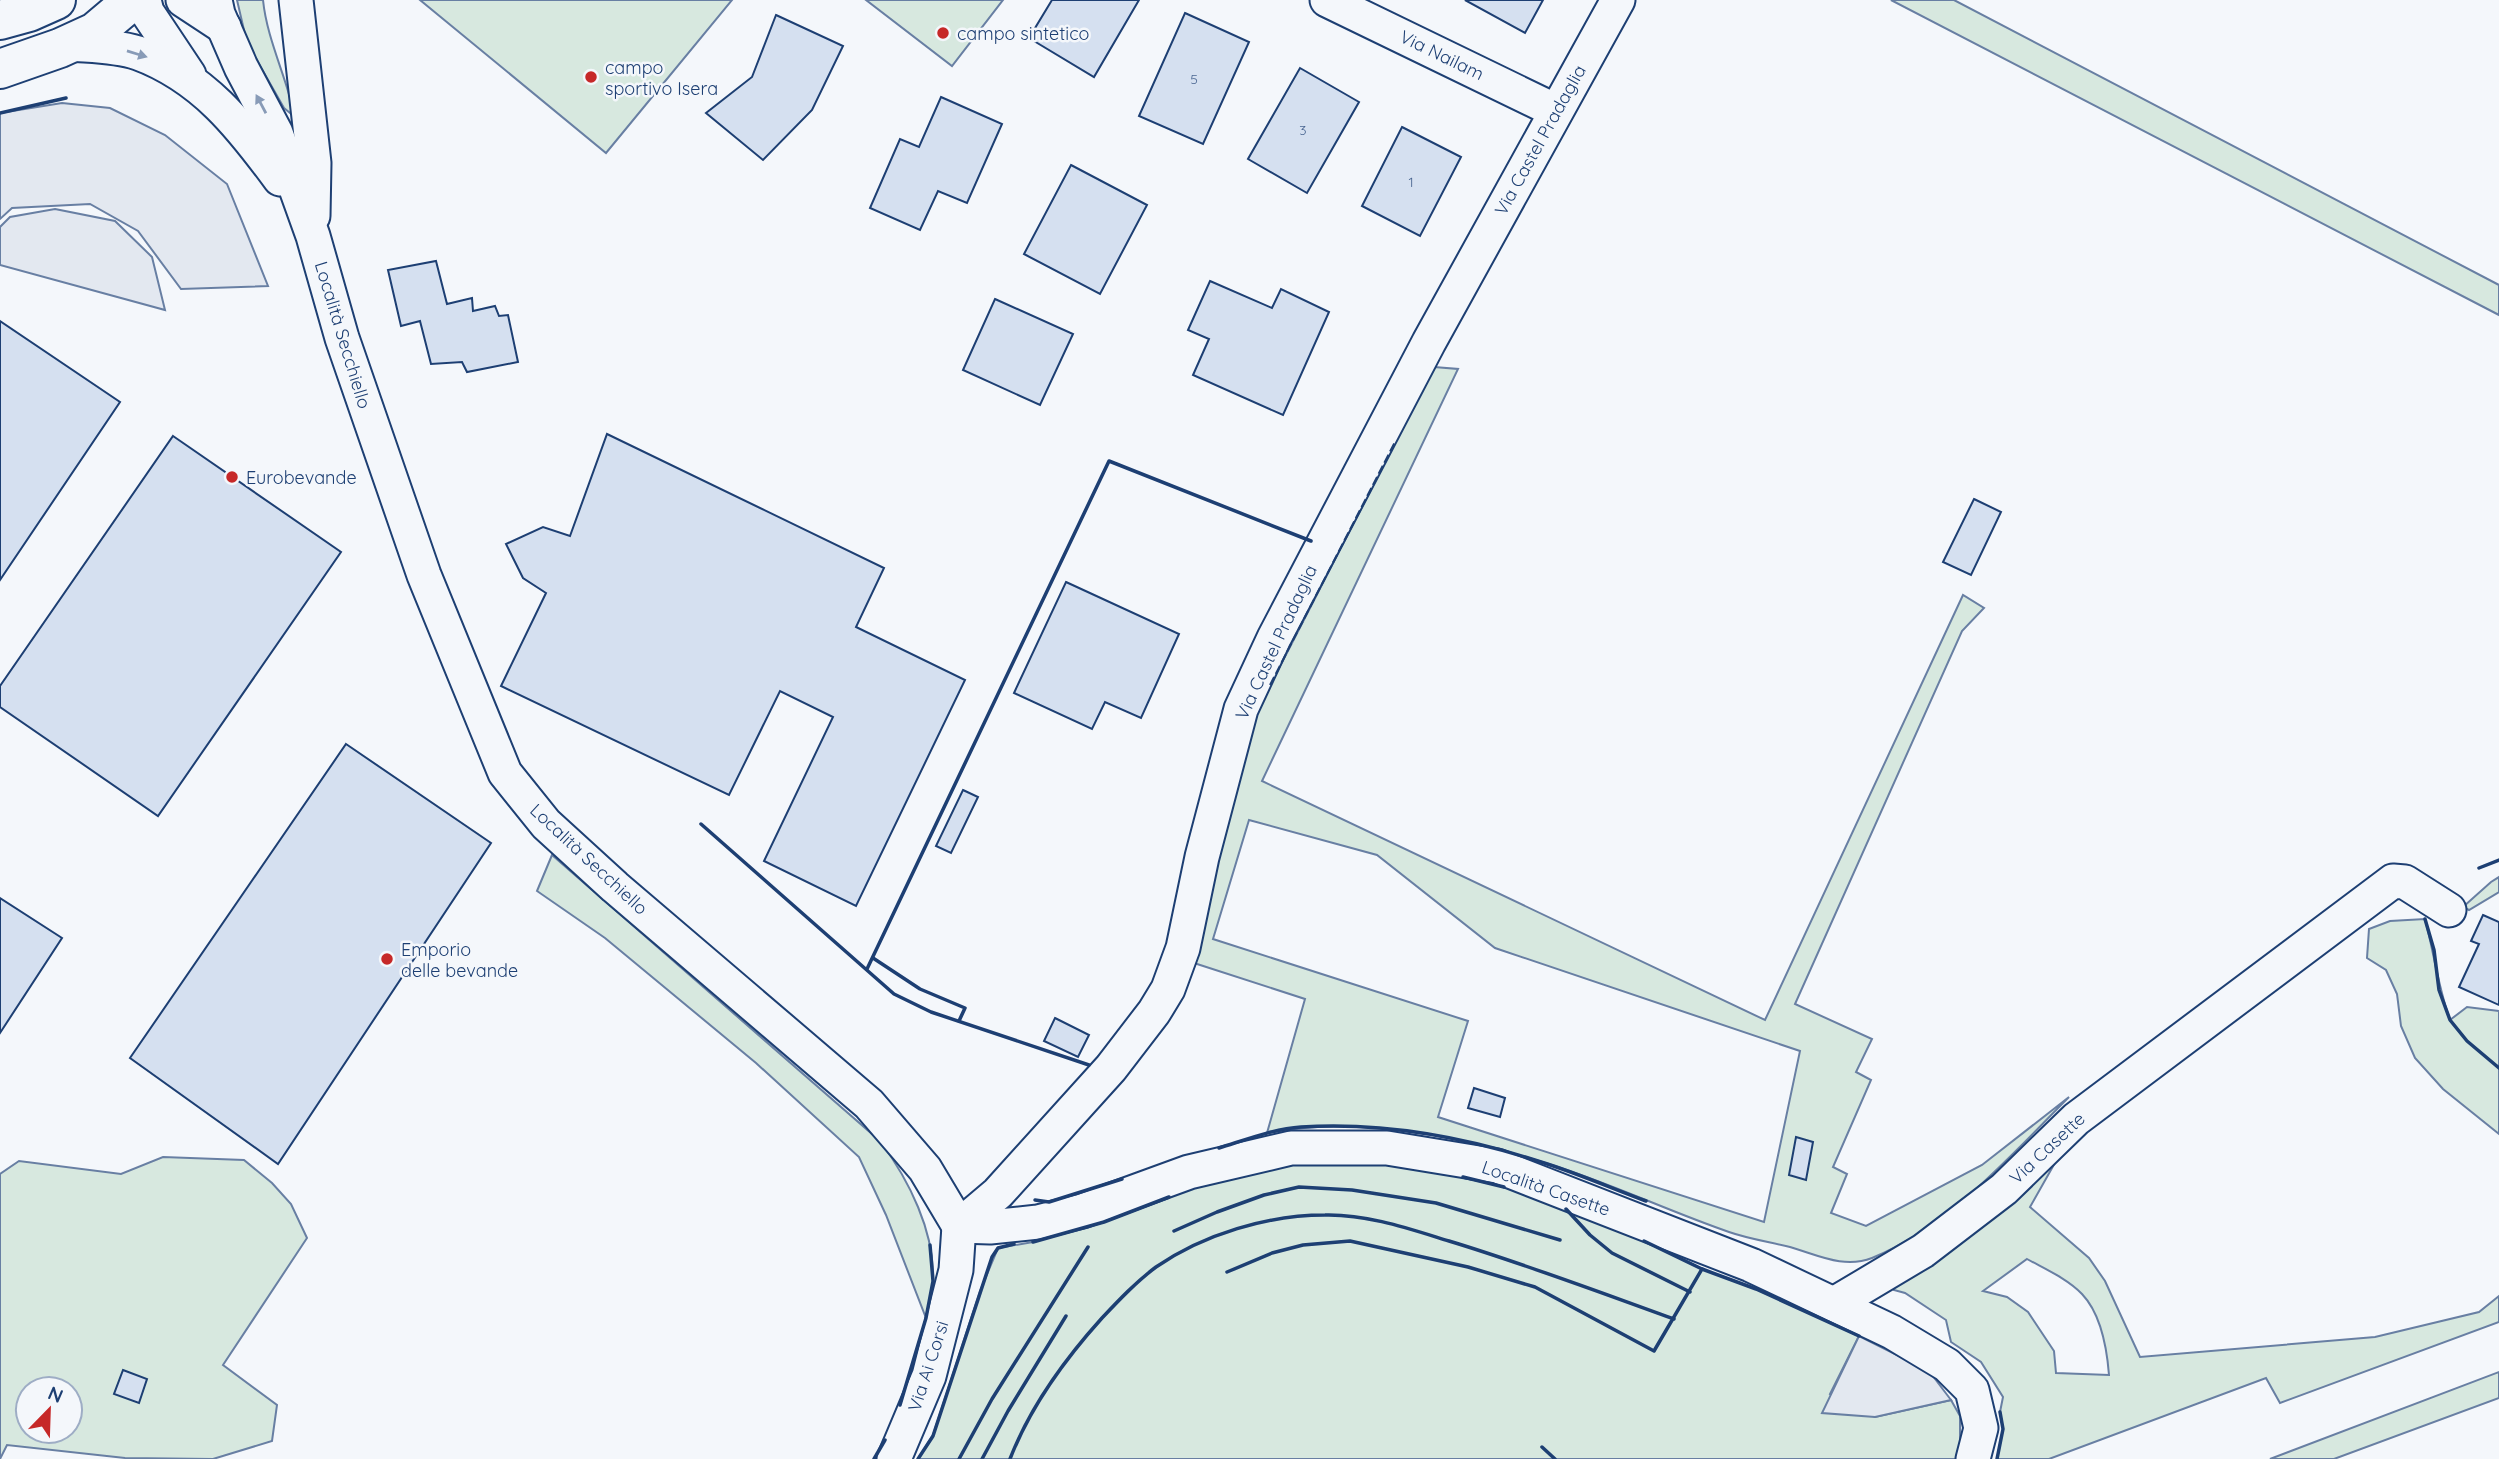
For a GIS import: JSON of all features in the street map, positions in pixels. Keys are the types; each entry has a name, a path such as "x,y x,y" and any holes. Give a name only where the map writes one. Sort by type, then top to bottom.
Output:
{"street":[{"path":"0,20 29,12 56,0"},
{"path":"0,69 95,32 133,0"},
{"name":"Località Secchiello","path":"144,0 147,12 195,84"},
{"name":"Località Secchiello","path":"183,0 220,13 241,67 275,133 313,236 342,338 424,575 505,773 546,824 615,887 869,1104 925,1169 959,1226"},
{"path":"296,0 314,163 313,236"},
{"name":"Via Nailam","path":"1327,0 1556,111"},
{"name":"Via Castel Pradaglia","path":"959,1226 998,1193 1111,1068 1154,1012 1168,989 1184,948 1202,857 1241,709 1274,638 1429,342 1618,0"},
{"name":"Località Secchiello","path":"69,44 136,52 195,84 236,121 259,148 296,200 313,236"},
{"name":"Via Casette","path":"1834,1304 1923,1251 2004,1189 2076,1119 2393,881 2405,882 2449,910"},
{"name":"Località Casette","path":"959,1226 990,1227 1038,1222 1082,1211 1189,1172 1291,1148 1387,1148 1497,1167 1751,1265 1834,1304"},
{"name":"Via Ai Corsi","path":"894,1459 929,1376 956,1270 959,1226"},
{"path":"1834,1304 1892,1332 1947,1365 1972,1390 1981,1428 1973,1459"}],"shaded area":[{"path":"237,0 263,0 269,30 295,117 284,108 247,43"},
{"name":"campo sportivo Isera","path":"420,0 732,0 606,153"},
{"name":"campo sintetico","path":"866,0 1003,0 952,66"},
{"path":"1891,0 1954,0 2499,285 2499,315"},
{"path":"62,103 110,108 165,135 227,184 268,286 181,289 138,231 90,204 12,208 0,219 0,113"},
{"path":"55,209 115,221 152,257 165,310 0,265 0,227 10,217"},
{"path":"1434,367 1458,369 1262,781 1765,1020 1963,595 1984,608 1962,631 1795,1004 1872,1039 1856,1072 1871,1080 1833,1167 1847,1174 1831,1213 1866,1226 1982,1165 2069,1097 2002,1165 1928,1228 1872,1258 1851,1262 1831,1260 1737,1234 1563,1169 1473,1143 1370,1128 1301,1128 1267,1133 1305,999 1194,963 1228,814 1256,713","holes":["1249,820 1377,855 1495,948 1800,1051 1764,1222 1438,1117 1468,1021 1213,939"]},
{"path":"552,855 880,1141 910,1190 930,1244 933,1281 926,1318 886,1215 859,1157 756,1063 605,938 537,891"},
{"path":"2499,877 2499,892 2469,910 2463,907 2491,882"},
{"path":"2425,919 2450,1020 2467,1007 2499,1011 2499,1134 2443,1089 2415,1058 2401,1026 2397,994 2386,970 2367,958 2369,929 2390,921"},
{"path":"163,1157 244,1160 272,1183 291,1204 307,1238 223,1365 277,1405 272,1441 213,1459 125,1458 7,1445 0,1459 0,1174 19,1161 121,1174"},
{"path":"1309,1161 1402,1164 1501,1186 1605,1222 1702,1269 1756,1289 1859,1336 1830,1394 1875,1417 1951,1400 1960,1416 1960,1459 918,1459 933,1435 980,1291 998,1248 1033,1242 1104,1222 1217,1179"},
{"path":"2056,1161 2030,1207 2089,1258 2105,1281 2140,1357 2375,1337 2479,1312 2499,1296 2499,1322 2280,1403 2266,1378 2049,1459 1997,1459 2003,1429 2000,1412 2003,1397 1981,1362 1951,1342 1946,1320 1905,1293 1894,1290 1894,1283","holes":["2027,1259 2070,1284 2089,1302 2102,1332 2109,1375 2056,1373 2054,1351 2028,1312 2007,1297 1983,1291"]},
{"path":"1859,1336 1929,1371 1951,1400 1875,1417 1822,1413"},
{"path":"2499,1372 2499,1398 2334,1459 2270,1459"}],"building":[{"path":"1052,0 1139,0 1094,77 1029,38"},
{"path":"1465,0 1543,0 1525,33"},
{"path":"1185,13 1249,42 1203,144 1139,116"},
{"path":"776,15 843,46 812,110 763,160 706,113 752,77"},
{"path":"1300,68 1359,102 1307,193 1248,159"},
{"path":"941,97 1002,124 967,203 938,191 920,230 870,208 900,139 919,147"},
{"path":"1402,127 1461,157 1420,236 1362,206"},
{"path":"1071,165 1147,205 1100,294 1024,254"},
{"path":"436,261 447,304 472,298 473,311 495,306 499,316 508,315 518,362 467,372 462,362 431,364 420,321 401,326 388,270"},
{"path":"1210,281 1272,308 1281,289 1329,312 1283,415 1193,375 1209,339 1188,330"},
{"path":"995,299 1073,334 1040,405 963,370"},
{"path":"0,321 120,402 0,580"},
{"path":"607,434 884,568 856,627 965,680 856,906 764,861 833,717 780,691 729,795 501,686 546,593 523,578 506,544 543,527 570,536"},
{"path":"173,436 341,552 158,816 0,707 0,686"},
{"path":"1974,499 2001,512 1971,575 1943,562"},
{"path":"1066,582 1179,634 1141,718 1105,702 1092,729 1014,693"},
{"path":"346,744 491,843 278,1164 130,1058"},
{"path":"963,790 978,797 951,853 936,846"},
{"path":"0,898 62,938 0,1033"},
{"path":"2483,915 2499,922 2499,1005 2459,987 2479,944 2471,941"},
{"path":"1055,1018 1089,1035 1078,1057 1044,1041"},
{"path":"1474,1088 1505,1098 1500,1117 1468,1108"},
{"path":"1796,1137 1813,1142 1806,1180 1789,1175"},
{"path":"123,1370 147,1379 139,1403 114,1394"}],"fence":[{"path":"1270,685 1395,442"}],"wall":[{"path":"0,113 66,98"},
{"path":"867,969 1109,461 1311,541"},
{"path":"701,824 894,994 931,1012 1089,1065"},
{"path":"2479,868 2499,860"},
{"path":"2425,919 2434,950 2439,990 2450,1020 2467,1041 2499,1068"},
{"path":"873,958 920,989 965,1008 959,1021"},
{"path":"1219,1148 1291,1128 1331,1126 1392,1129 1453,1139 1512,1153 1646,1201"},
{"path":"1463,1177 1504,1187"},
{"path":"1035,1200 1049,1202 1122,1179"},
{"path":"1174,1231 1264,1195 1299,1187 1352,1190 1436,1203 1560,1240"},
{"path":"1033,1242 1104,1222 1169,1197"},
{"path":"1566,1209 1590,1235 1612,1253 1690,1292"},
{"path":"1010,1459 1038,1402 1062,1367 1102,1318 1135,1285 1156,1267 1195,1245 1237,1229 1281,1218 1341,1215 1388,1223 1506,1259 1674,1319"},
{"path":"1227,1272 1272,1253 1303,1245 1350,1241 1468,1267 1535,1287 1654,1351 1702,1269"},
{"path":"1644,1241 1702,1269 1756,1289 1859,1336"},
{"path":"918,1459 933,1436 992,1257 998,1248 1014,1244"},
{"path":"900,1405 926,1318 933,1281 930,1245"},
{"path":"959,1459 992,1399 1088,1247"},
{"path":"982,1459 1066,1316"},
{"path":"1997,1459 2003,1429 2000,1412"},
{"path":"874,1459 885,1440"},
{"path":"1542,1447 1555,1459"}],"place":[{"name":"campo sintetico","path":"943,33"},
{"name":"campo sportivo Isera","path":"591,77"},
{"name":"Eurobevande","path":"232,477"},
{"name":"Emporio delle bevande","path":"387,959"}]}
